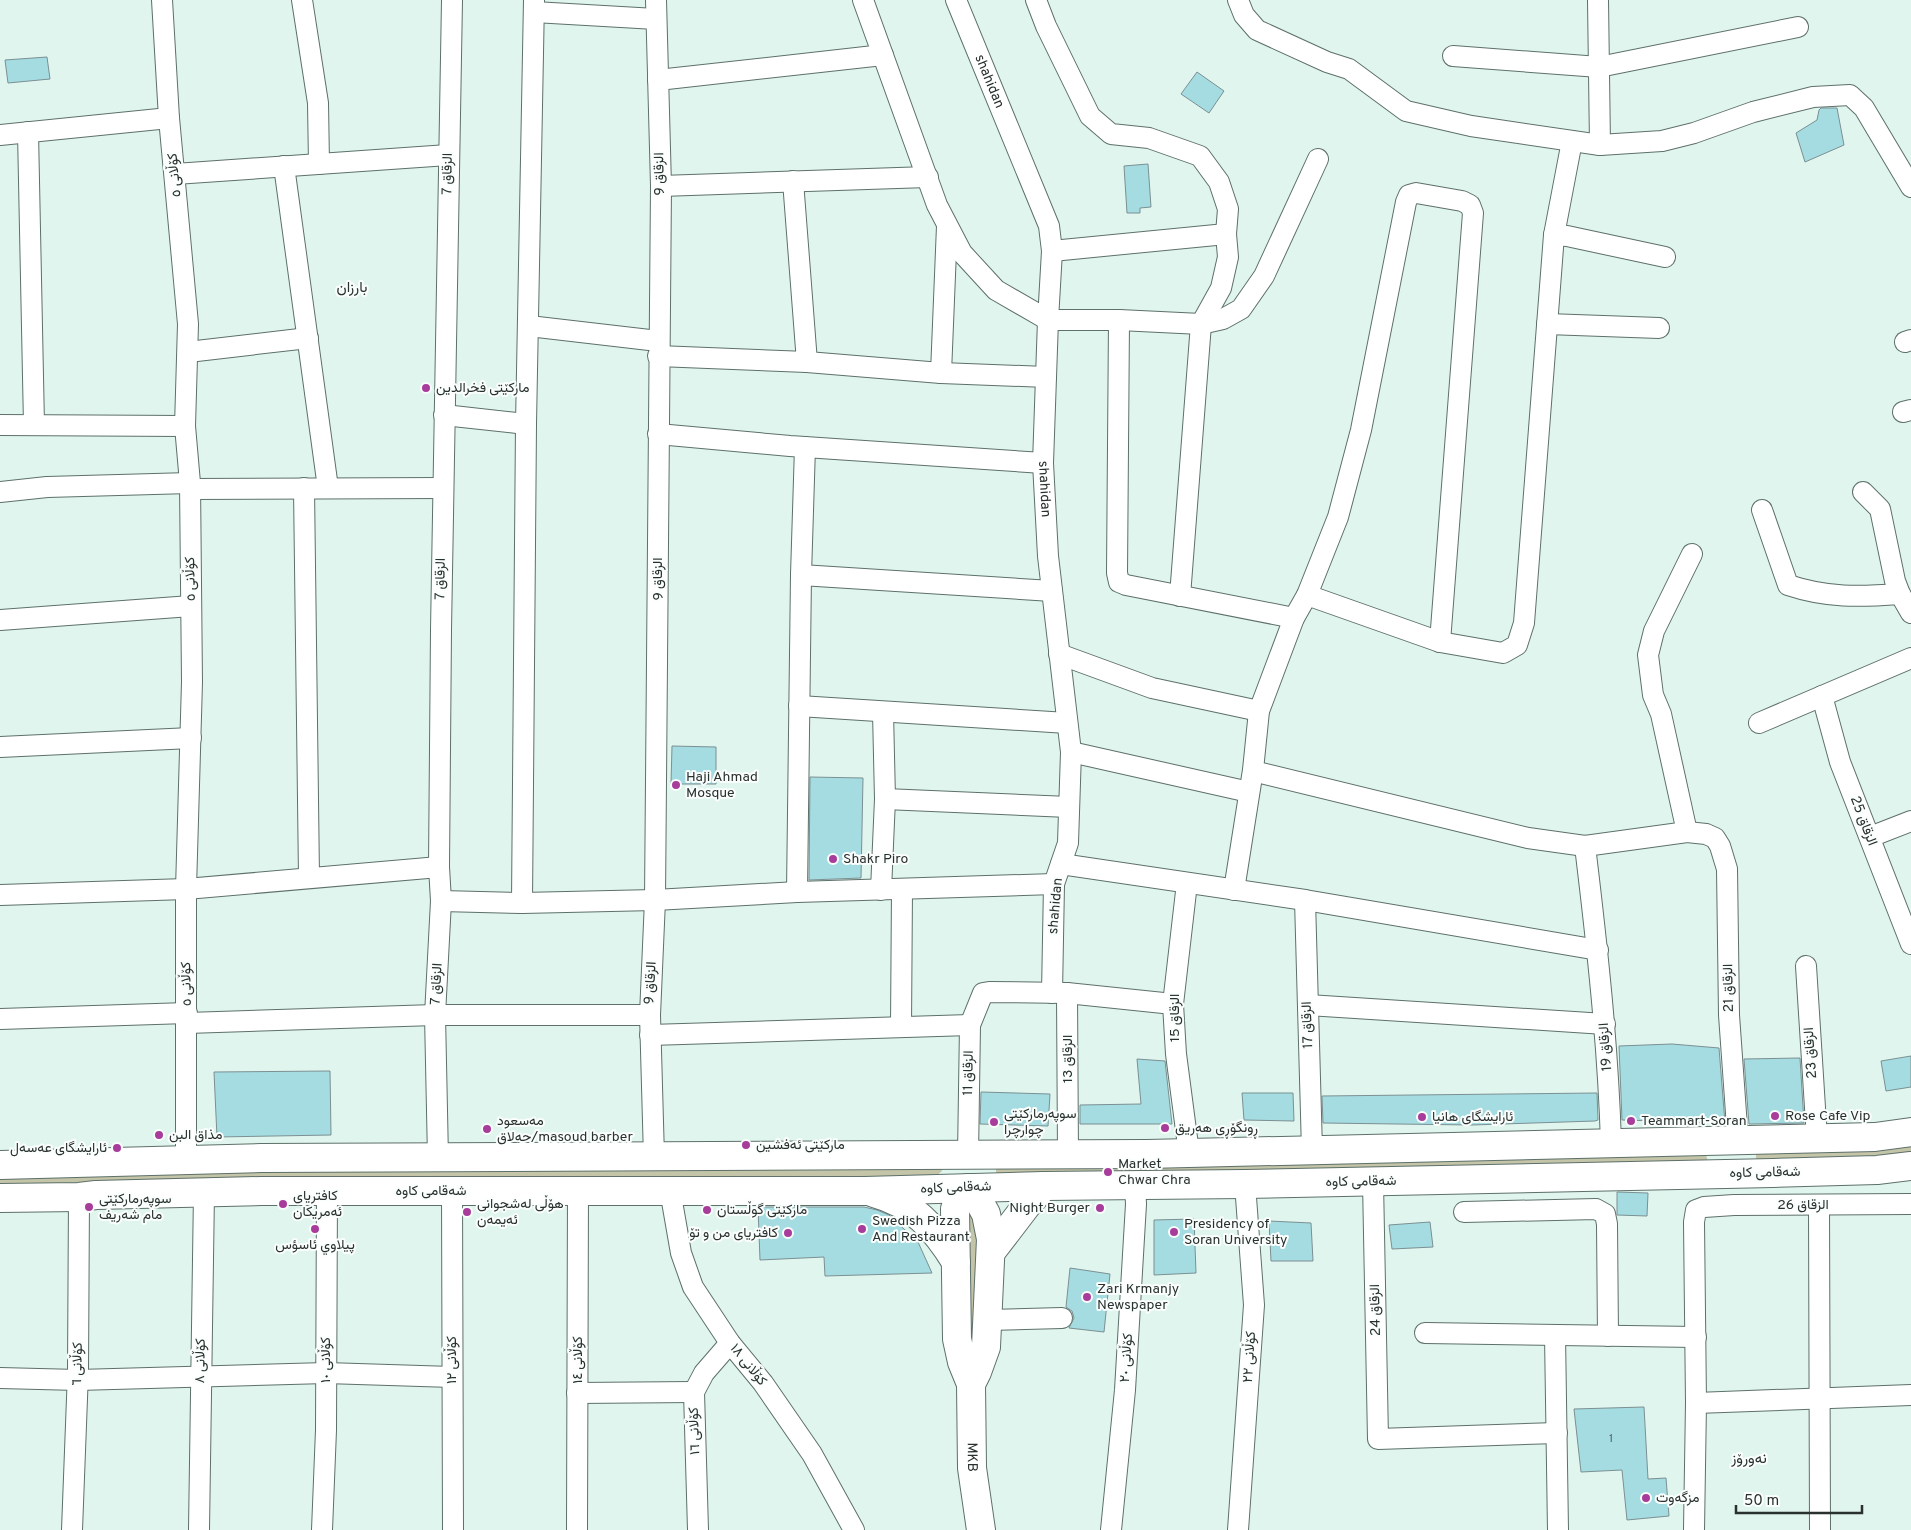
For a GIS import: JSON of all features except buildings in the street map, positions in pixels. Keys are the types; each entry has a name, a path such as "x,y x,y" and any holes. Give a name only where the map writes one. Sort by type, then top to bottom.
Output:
{"main road":[{"path":"0,1164 186,1160 1189,1153 1874,1138 1911,1132"},
{"path":"1724,1174 1731,1141"},
{"path":"968,1156 968,1188 986,1214 991,1239 986,1347 971,1384"},
{"name":"شەقامی کاوە","path":"0,1198 204,1192 327,1191 865,1191 1724,1174 1877,1170 1911,1166"},
{"path":"991,1252 1026,1205 1044,1186"},
{"path":"968,1188 959,1198 956,1209 957,1339 962,1362 971,1384"},
{"path":"865,1191 898,1202 921,1218 941,1238 956,1262"},
{"name":"MKB","path":"971,1384 972,1468 981,1530"}],"street":[{"name":"کۆڵانی ٥","path":"162,0 169,118 188,324 185,426 190,486 191,738 186,889 186,1160"},
{"path":"302,0 318,103 319,164"},
{"name":"الزقاق 7","path":"438,1158 435,1015 441,901 443,488 452,0"},
{"path":"863,0 937,205 962,253 996,290 1048,320 1119,320 1202,324 1223,319 1241,309 1260,283 1318,159"},
{"name":"shahidan","path":"956,0 1049,226 1052,251 1043,463 1048,556 1070,752 1068,843 1054,884 1059,993"},
{"path":"1036,0 1046,26 1090,116 1112,134 1149,138 1200,156 1219,182 1228,210 1226,234 1228,257 1221,288 1202,324 1180,596"},
{"path":"1238,0 1244,15 1257,30 1327,62 1349,69 1406,111 1472,126 1600,145 1662,141 1753,112 1813,97 1850,95 1864,108 1911,187"},
{"path":"1598,0 1600,145"},
{"path":"522,903 526,424 534,6 656,9"},
{"name":"الزقاق 9","path":"654,1157 650,1025 655,900 658,348 661,186 656,9"},
{"path":"1454,56 1599,66 1798,27"},
{"path":"658,80 883,55"},
{"path":"0,134 169,118"},
{"path":"28,132 34,425"},
{"path":"1307,595 1440,642 1503,653 1517,645 1524,623 1554,235 1572,141"},
{"path":"175,174 448,155"},
{"path":"284,166 328,488"},
{"path":"661,186 928,177"},
{"path":"793,181 807,362"},
{"path":"1234,890 1253,771 1259,711 1294,618 1307,595 1338,517 1361,430 1378,353 1406,202 1409,195 1416,193 1462,201 1470,206 1473,213 1440,642"},
{"path":"941,373 947,224"},
{"path":"1052,251 1226,234"},
{"path":"1554,235 1567,236 1665,257"},
{"path":"1119,320 1117,573 1119,582 1126,585 1294,618"},
{"path":"1547,324 1659,328"},
{"path":"528,326 658,348 941,373 1046,376"},
{"path":"188,352 308,338"},
{"path":"444,415 526,424"},
{"path":"0,425 185,426"},
{"path":"658,434 805,447 1043,463"},
{"path":"797,892 805,447"},
{"path":"0,492 47,487 443,488"},
{"path":"304,488 309,877"},
{"path":"1863,492 1880,510 1895,581 1911,613"},
{"path":"1762,510 1788,585 1809,592 1855,598 1900,594"},
{"path":"1253,771 1519,836 1585,846 1686,832 1661,714 1653,694 1648,655 1654,631 1692,554"},
{"path":"802,576 1052,591"},
{"path":"0,620 191,606"},
{"path":"1059,654 1152,688 1259,711"},
{"path":"1759,723 1911,658"},
{"name":"الزقاق 25","path":"1822,696 1840,762 1911,944"},
{"path":"799,706 1067,723"},
{"path":"881,890 886,799 883,712"},
{"path":"0,748 191,738"},
{"path":"1070,752 1250,792"},
{"path":"886,799 1069,807"},
{"path":"1870,837 1911,821"},
{"name":"الزقاق 21","path":"1686,832 1706,834 1715,838 1720,846 1727,869 1731,1141"},
{"name":"الزقاق 19","path":"1585,846 1605,1024 1612,1143"},
{"path":"1060,864 1305,900 1598,950"},
{"path":"0,895 186,889 440,867"},
{"name":"الزقاق 15","path":"1187,883 1173,1004 1176,1054 1189,1153"},
{"path":"441,901 522,903 655,900 797,892 1054,884"},
{"path":"901,1027 902,889"},
{"name":"الزقاق 17","path":"1305,900 1312,1150"},
{"name":"الزقاق 23","path":"1806,966 1817,1139"},
{"name":"الزقاق 11","path":"968,1156 970,1025 983,993 1059,993"},
{"path":"1059,993 1173,1004"},
{"name":"الزقاق 13","path":"1059,993 1068,1155"},
{"path":"1308,1005 1605,1024"},
{"path":"0,1019 435,1015 650,1025 901,1027 970,1025"},
{"path":"1724,1174 1724,1206"},
{"name":"الزقاق 24","path":"1373,1182 1378,1439 1557,1433"},
{"name":"کۆڵانی ٢٢","path":"1238,1530 1254,1305 1245,1184"},
{"name":"کۆڵانی ٢٠","path":"1111,1530 1125,1390 1136,1204 1135,1185"},
{"name":"کۆڵانی ١٢","path":"452,1190 452,1530"},
{"name":"کۆڵانی ١٤","path":"577,1530 578,1190"},
{"name":"کۆڵانی ١٨","path":"670,1190 682,1254 693,1287 730,1343 763,1383 812,1454 854,1530"},
{"name":"کۆڵانی ١٠","path":"322,1530 326,1373 327,1191"},
{"name":"کۆڵانی ٨","path":"199,1530 204,1192"},
{"name":"کۆڵانی ٦","path":"72,1530 78,1380 79,1197"},
{"name":"الزقاق 26","path":"1696,1337 1694,1222 1696,1210 1704,1207 1724,1206 1911,1204"},
{"path":"1819,1205 1820,1530"},
{"path":"1464,1212 1596,1209 1605,1214 1608,1224 1608,1336"},
{"path":"988,1320 1062,1318"},
{"path":"1425,1333 1696,1337 1694,1530"},
{"path":"1555,1335 1558,1530"},
{"name":"کۆڵانی ١٦","path":"698,1530 694,1392 704,1373 730,1343"},
{"path":"0,1378 78,1380 326,1373 452,1377"},
{"path":"577,1393 694,1392"},
{"path":"1696,1403 1911,1395"}],"green space":[{"path":"1911,1145 1911,1156 1756,1164 1756,1153 1868,1151"},
{"path":"1706,1155 1709,1165 996,1174 996,1169"},
{"path":"940,1166 942,1171 935,1177 0,1188 0,1176 274,1171"},
{"path":"973,1211 982,1223 976,1348 970,1343 963,1216"}],"place":[{"name":"مارکێتی فخرالدین","path":"426,388"},
{"name":"Haji Ahmad Mosque","path":"676,785"},
{"name":"Shakr Piro","path":"833,859"},
{"name":"Rose Cafe Vip","path":"1775,1116"},
{"name":"ئارایشگای هانیا","path":"1422,1117"},
{"name":"Teammart-Soran","path":"1631,1121"},
{"name":"سوپەرمارکێتی چوارچرا","path":"994,1122"},
{"name":"ڕونگۆڕی هەریق","path":"1165,1128"},
{"name":"مەسعود حەلاق/masoud barber","path":"487,1129"},
{"name":"مذاق البن","path":"159,1135"},
{"name":"مارکێتی ئەفشین","path":"746,1145"},
{"name":"ئارايشگاى عەسەل","path":"117,1148"},
{"name":"Market Chwar Chra","path":"1108,1172"},
{"name":"کافتریای ئەمریکان","path":"283,1204"},
{"name":"سوپەرمارکێتی مام شەریف","path":"89,1207"},
{"name":"Night Burger","path":"1100,1208"},
{"name":"مارکێتی گوڵستان","path":"707,1210"},
{"name":"هۆڵی لەشجوانی ئەیمەن","path":"467,1212"},
{"name":"پيلاوي ئاسؤس","path":"315,1229"},
{"name":"Swedish Pizza And Restaurant","path":"862,1229"},
{"name":"Presidency of Soran University","path":"1174,1232"},
{"name":"کافتریای من و تۆ","path":"788,1233"},
{"name":"Zari Krmanjy Newspaper","path":"1087,1297"},
{"name":"مزگەوت","path":"1646,1498"}],"district":[{"name":"بارزان","path":"352,288"},
{"name":"نەورۆز","path":"1749,1459"}]}
